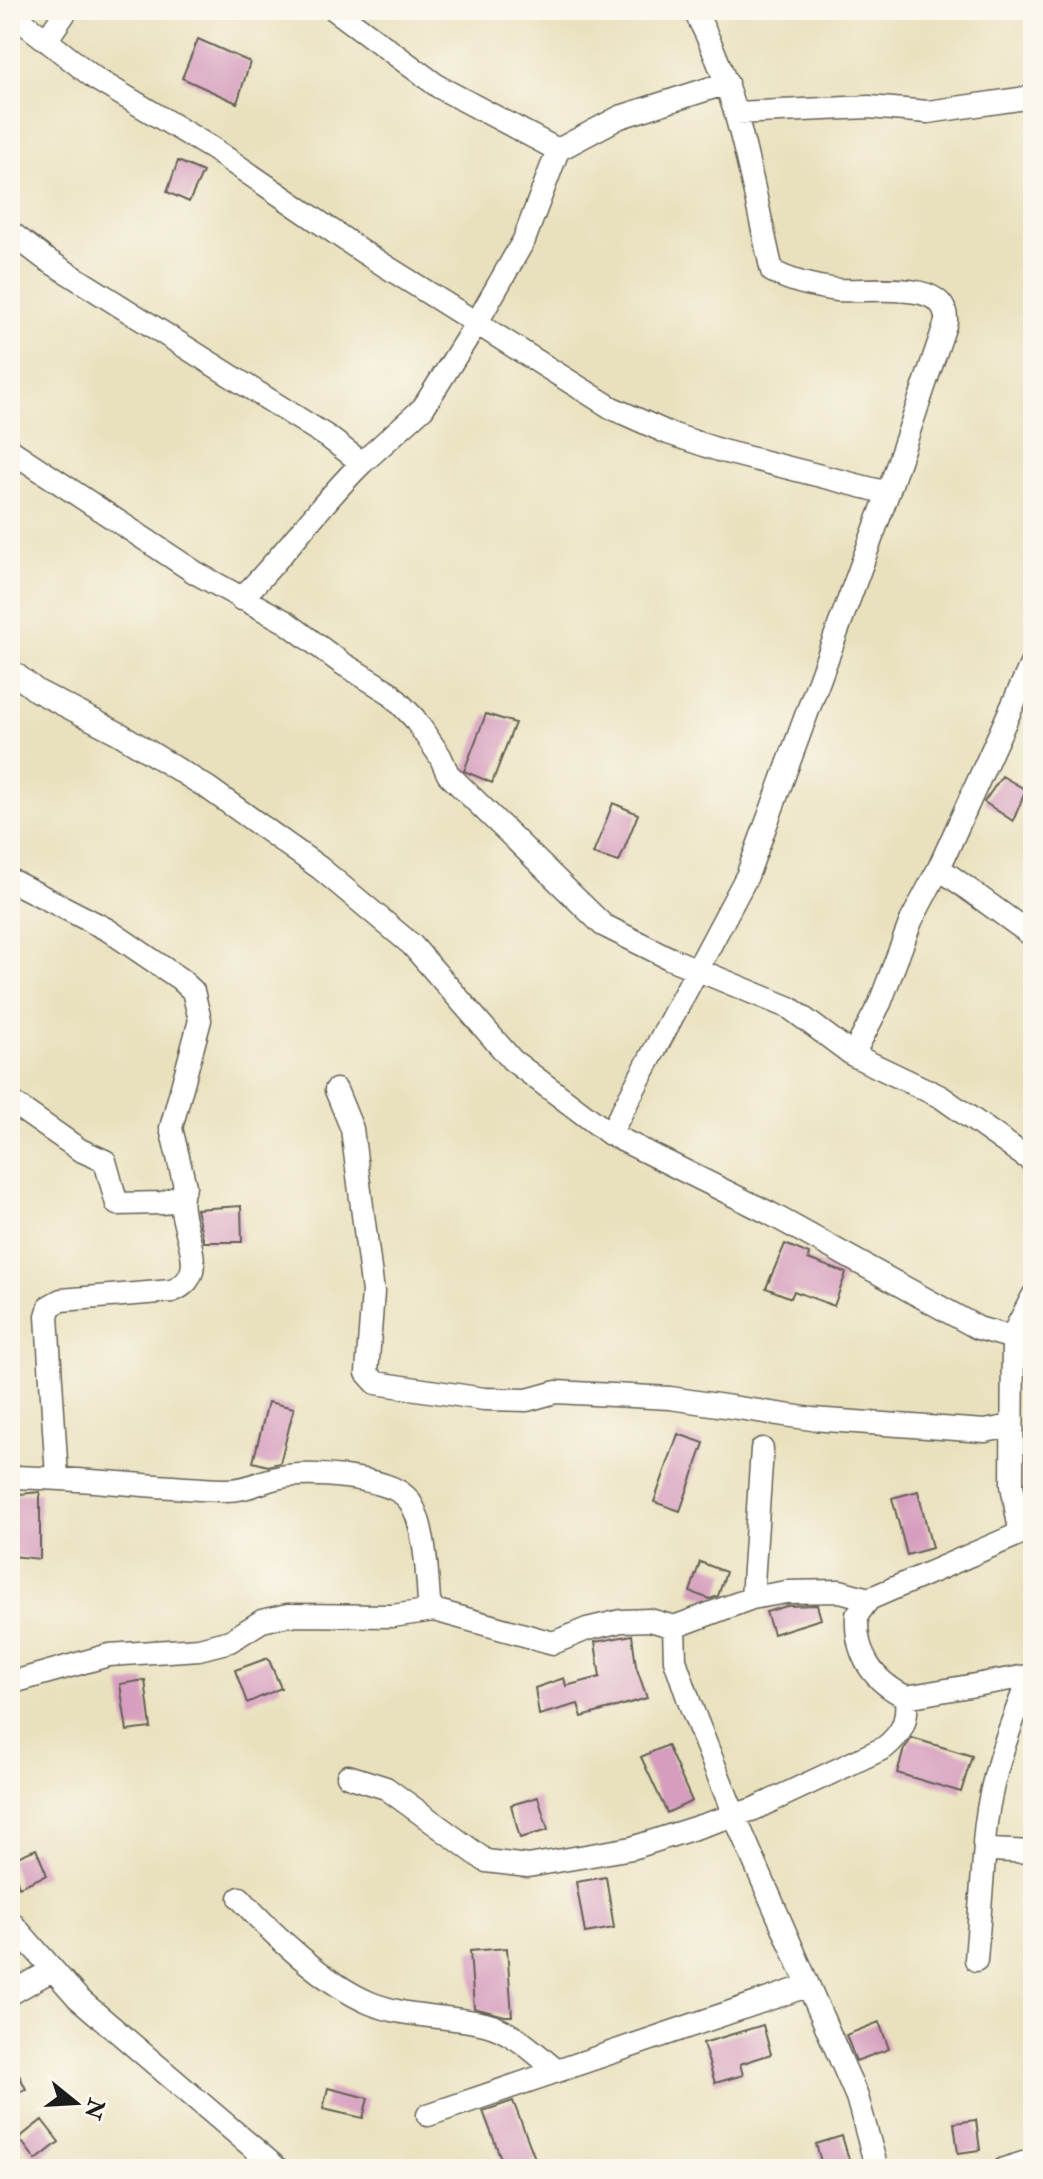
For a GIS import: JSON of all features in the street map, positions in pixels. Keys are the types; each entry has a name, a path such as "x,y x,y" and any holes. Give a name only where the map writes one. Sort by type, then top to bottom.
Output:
{"street":[{"path":"47,39 67,10"},
{"path":"335,10 439,87 558,150"},
{"path":"610,1134 747,876 888,493 946,314 930,295 914,291 842,290 815,286 772,271 746,142 722,65 694,10"},
{"path":"10,12 96,79 213,149 476,324 612,408 668,433 803,474 888,493"},
{"path":"241,599 277,564 324,501 423,408 524,240 558,150 620,117 727,83"},
{"path":"736,113 869,107 928,112 1033,97"},
{"path":"10,232 44,258 328,437 362,463"},
{"path":"10,450 241,599 286,622 340,662 389,692 414,718 440,756 448,774 603,925 669,958 790,1008 853,1055 941,1097 1033,1162"},
{"path":"853,1055 880,1003 911,921 939,868 1033,660"},
{"path":"10,670 37,691 120,734 208,788 320,868 412,945 512,1060 610,1134 771,1214 978,1328 1013,1338"},
{"path":"939,868 1033,936"},
{"path":"10,880 108,930 180,979 193,991 200,1020 171,1128 185,1186 180,1196 193,1257 191,1276 186,1285 172,1291 61,1300 50,1306 47,1316 57,1477"},
{"path":"336,1090 352,1129 373,1292 367,1373 376,1383 484,1399 527,1400 556,1392 670,1398 828,1420 985,1431 1011,1426"},
{"path":"10,1101 80,1150 105,1161 117,1204 163,1203 180,1196"},
{"path":"1032,1675 906,1697 881,1681 860,1651 857,1615 869,1599 963,1561 1027,1529 1012,1485 1013,1338 1033,1296"},
{"path":"752,1598 762,1449"},
{"path":"10,1477 57,1477 245,1491 279,1477 304,1474 387,1484 406,1496 418,1514 429,1601 434,1610"},
{"path":"10,1683 109,1655 199,1649 230,1641 262,1621 288,1615 392,1616 434,1610 553,1643 587,1629 621,1621 650,1620 674,1627 752,1598 786,1592 840,1591 869,1599"},
{"path":"674,1627 675,1660 734,1815 857,2097 877,2169"},
{"path":"976,1960 989,1797 1001,1750 1032,1675"},
{"path":"348,1776 386,1788 440,1824 476,1855 507,1865 528,1866 632,1848 754,1809 884,1748 899,1737 904,1726 906,1697"},
{"path":"985,1846 991,1850 1033,1852"},
{"path":"240,1898 263,1924 354,1995 403,2013 487,2024 516,2038 557,2071"},
{"path":"10,1921 78,1998 278,2169"},
{"path":"10,1994 52,1970"},
{"path":"428,2115 807,1986"},
{"path":"1004,2169 1033,2160"}],"building":[{"path":"198,39 250,62 237,103 182,78"},
{"path":"178,161 203,172 189,202 167,192"},
{"path":"486,714 515,723 492,783 464,771"},
{"path":"1002,776 1026,790 1013,821 984,802"},
{"path":"613,803 638,814 619,862 593,854"},
{"path":"241,1206 242,1242 204,1242 196,1209"},
{"path":"785,1244 809,1254 808,1259 846,1273 834,1306 794,1291 791,1298 766,1288"},
{"path":"268,1402 294,1408 280,1463 268,1466 253,1462"},
{"path":"678,1434 704,1443 680,1511 654,1502"},
{"path":"918,1491 932,1548 907,1555 892,1498"},
{"path":"40,1492 40,1559 12,1556 10,1495"},
{"path":"700,1562 726,1572 718,1596 710,1599 690,1592"},
{"path":"817,1605 821,1619 773,1634 766,1612 787,1606"},
{"path":"632,1635 636,1666 647,1698 582,1717 578,1704 539,1715 535,1688 564,1678 566,1686 600,1677 595,1642"},
{"path":"268,1658 281,1688 247,1703 235,1670"},
{"path":"145,1680 151,1728 127,1731 120,1684"},
{"path":"912,1738 972,1756 961,1792 897,1773 904,1749"},
{"path":"667,1745 692,1801 667,1813 641,1757"},
{"path":"538,1797 548,1830 520,1838 511,1805"},
{"path":"36,1849 47,1875 19,1887 10,1860"},
{"path":"606,1877 614,1928 585,1933 576,1882"},
{"path":"507,1948 512,2016 474,2008 470,1951"},
{"path":"879,2022 889,2049 856,2061 846,2035"},
{"path":"763,2025 771,2054 740,2064 743,2075 715,2083 703,2043"},
{"path":"10,2057 26,2089 10,2097"},
{"path":"328,2088 368,2098 363,2118 323,2109"},
{"path":"513,2101 536,2161 505,2169 483,2111"},
{"path":"42,2120 59,2142 36,2160 19,2138"},
{"path":"976,2120 980,2150 958,2153 954,2123"},
{"path":"842,2136 851,2166 823,2169 816,2144"}]}
